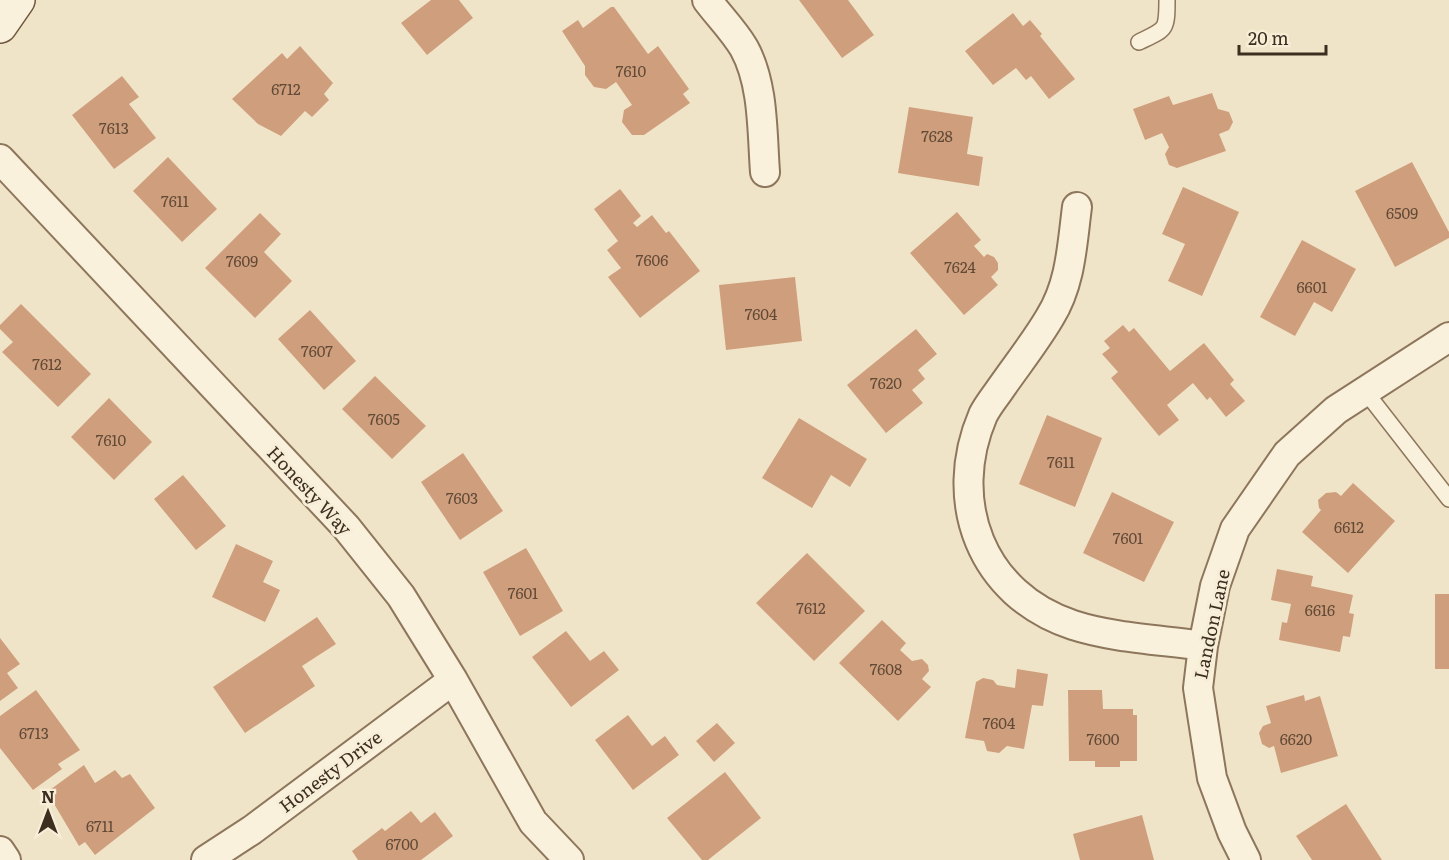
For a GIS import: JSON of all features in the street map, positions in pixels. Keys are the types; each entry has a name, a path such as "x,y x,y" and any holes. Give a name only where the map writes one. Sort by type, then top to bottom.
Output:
{"main road":[{"path":"0,26 18,0"}],"street":[{"path":"707,0 744,48 753,69 759,97 765,172"},
{"name":"Honesty Way","path":"0,159 346,527 401,596 453,681 533,822 569,860"},
{"path":"1077,207 1068,277 1051,316 984,412 974,440 969,468 969,503 975,531 999,577 1023,598 1049,615 1092,630 1203,646"},
{"name":"Landon Lane","path":"1246,860 1232,832 1212,778 1198,688 1203,646 1215,586 1235,529 1287,454 1336,410 1449,337"},
{"name":"Honesty Drive","path":"206,860 252,830 453,681"},
{"path":"0,851 6,860"}],"lane":[{"path":"1139,42 1162,31 1167,22 1167,0"},
{"path":"1365,391 1449,499"}],"building":[{"path":"431,0 459,0 473,18 427,55 401,23"},
{"path":"799,0 848,0 874,35 842,58"},
{"path":"614,7 648,54 658,46 689,89 683,94 690,103 644,135 632,135 622,122 624,110 632,105 616,82 606,89 594,87 585,75 585,66 562,31 578,20 583,28"},
{"path":"1013,13 1023,26 1030,20 1075,79 1049,99 1031,76 1026,80 1016,68 993,85 965,51"},
{"path":"300,46 333,83 324,94 329,100 312,117 305,111 281,136 258,124 232,99 282,53 287,59"},
{"path":"122,76 139,97 129,104 156,138 114,169 72,115"},
{"path":"1212,93 1218,109 1229,112 1233,122 1229,130 1219,134 1226,151 1177,168 1169,165 1165,154 1169,147 1162,133 1145,140 1133,109 1169,96 1173,105"},
{"path":"909,107 973,117 967,154 983,157 979,186 898,173"},
{"path":"168,157 217,209 182,242 133,191"},
{"path":"1412,162 1449,232 1449,238 1395,267 1355,191"},
{"path":"1183,187 1239,212 1202,296 1168,281 1185,244 1162,234"},
{"path":"620,189 641,216 633,223 637,227 652,215 666,233 669,231 700,271 640,318 608,277 621,268 607,250 618,241 594,209"},
{"path":"957,212 981,240 974,246 984,257 987,254 994,257 998,263 998,270 991,277 998,285 964,315 910,253"},
{"path":"260,213 281,234 264,252 292,281 255,318 205,268"},
{"path":"1302,240 1356,269 1332,312 1314,302 1295,336 1260,317"},
{"path":"795,277 802,341 726,350 719,285"},
{"path":"21,304 91,374 58,407 2,352 13,342 0,329 0,325"},
{"path":"310,310 356,361 324,390 278,339"},
{"path":"1123,325 1129,332 1134,328 1170,371 1204,343 1234,380 1230,384 1245,401 1226,417 1210,397 1207,400 1193,383 1167,405 1179,420 1159,436 1111,378 1118,372 1102,354 1110,348 1104,341"},
{"path":"916,329 937,354 918,370 925,379 912,390 923,403 886,433 847,385"},
{"path":"375,376 426,426 392,459 342,409"},
{"path":"109,398 152,442 114,480 71,437"},
{"path":"1047,415 1102,438 1075,507 1019,484"},
{"path":"799,418 867,459 850,487 831,475 812,508 762,478"},
{"path":"463,453 503,511 460,540 421,482"},
{"path":"183,475 226,526 196,550 154,499"},
{"path":"1353,483 1395,521 1348,573 1302,532 1321,510 1318,500 1326,493 1336,492 1341,496"},
{"path":"1112,492 1174,522 1144,582 1083,553"},
{"path":"236,544 273,561 263,582 280,590 265,622 212,597"},
{"path":"526,548 563,611 520,636 483,572"},
{"path":"807,553 865,611 814,661 756,603"},
{"path":"1277,569 1313,576 1311,586 1353,595 1349,613 1354,614 1350,637 1343,636 1340,652 1279,640 1282,622 1287,623 1291,604 1271,600"},
{"path":"1435,594 1449,594 1449,669 1435,669"},
{"path":"317,617 336,644 302,666 315,686 245,733 213,687"},
{"path":"882,620 906,643 900,650 912,661 922,659 928,665 929,671 922,679 931,687 898,721 839,663"},
{"path":"566,631 590,661 604,651 619,670 571,707 532,657"},
{"path":"0,638 20,664 7,673 18,688 0,701"},
{"path":"1017,669 1048,674 1043,706 1032,705 1024,749 1007,746 999,753 987,751 984,741 965,738 976,682 983,678 993,680 997,685 1015,688"},
{"path":"36,690 80,750 58,764 62,769 33,790 0,748 0,716"},
{"path":"1068,690 1102,690 1103,709 1133,709 1133,715 1137,715 1137,761 1120,761 1120,767 1095,767 1095,761 1069,761"},
{"path":"1304,695 1305,701 1320,696 1338,756 1281,773 1274,746 1269,748 1262,744 1259,733 1263,726 1271,723 1266,706"},
{"path":"628,715 652,746 665,736 679,755 633,790 595,740"},
{"path":"717,723 735,743 714,762 696,741"},
{"path":"84,765 95,783 115,770 122,778 130,774 155,808 95,855 85,842 79,846 47,792"},
{"path":"725,772 761,818 708,860 702,860 667,818"},
{"path":"1346,804 1382,860 1312,860 1296,836"},
{"path":"411,811 421,823 435,812 453,836 421,860 358,860 352,851 382,828 385,831"},
{"path":"1142,815 1154,860 1080,860 1073,834"}]}
